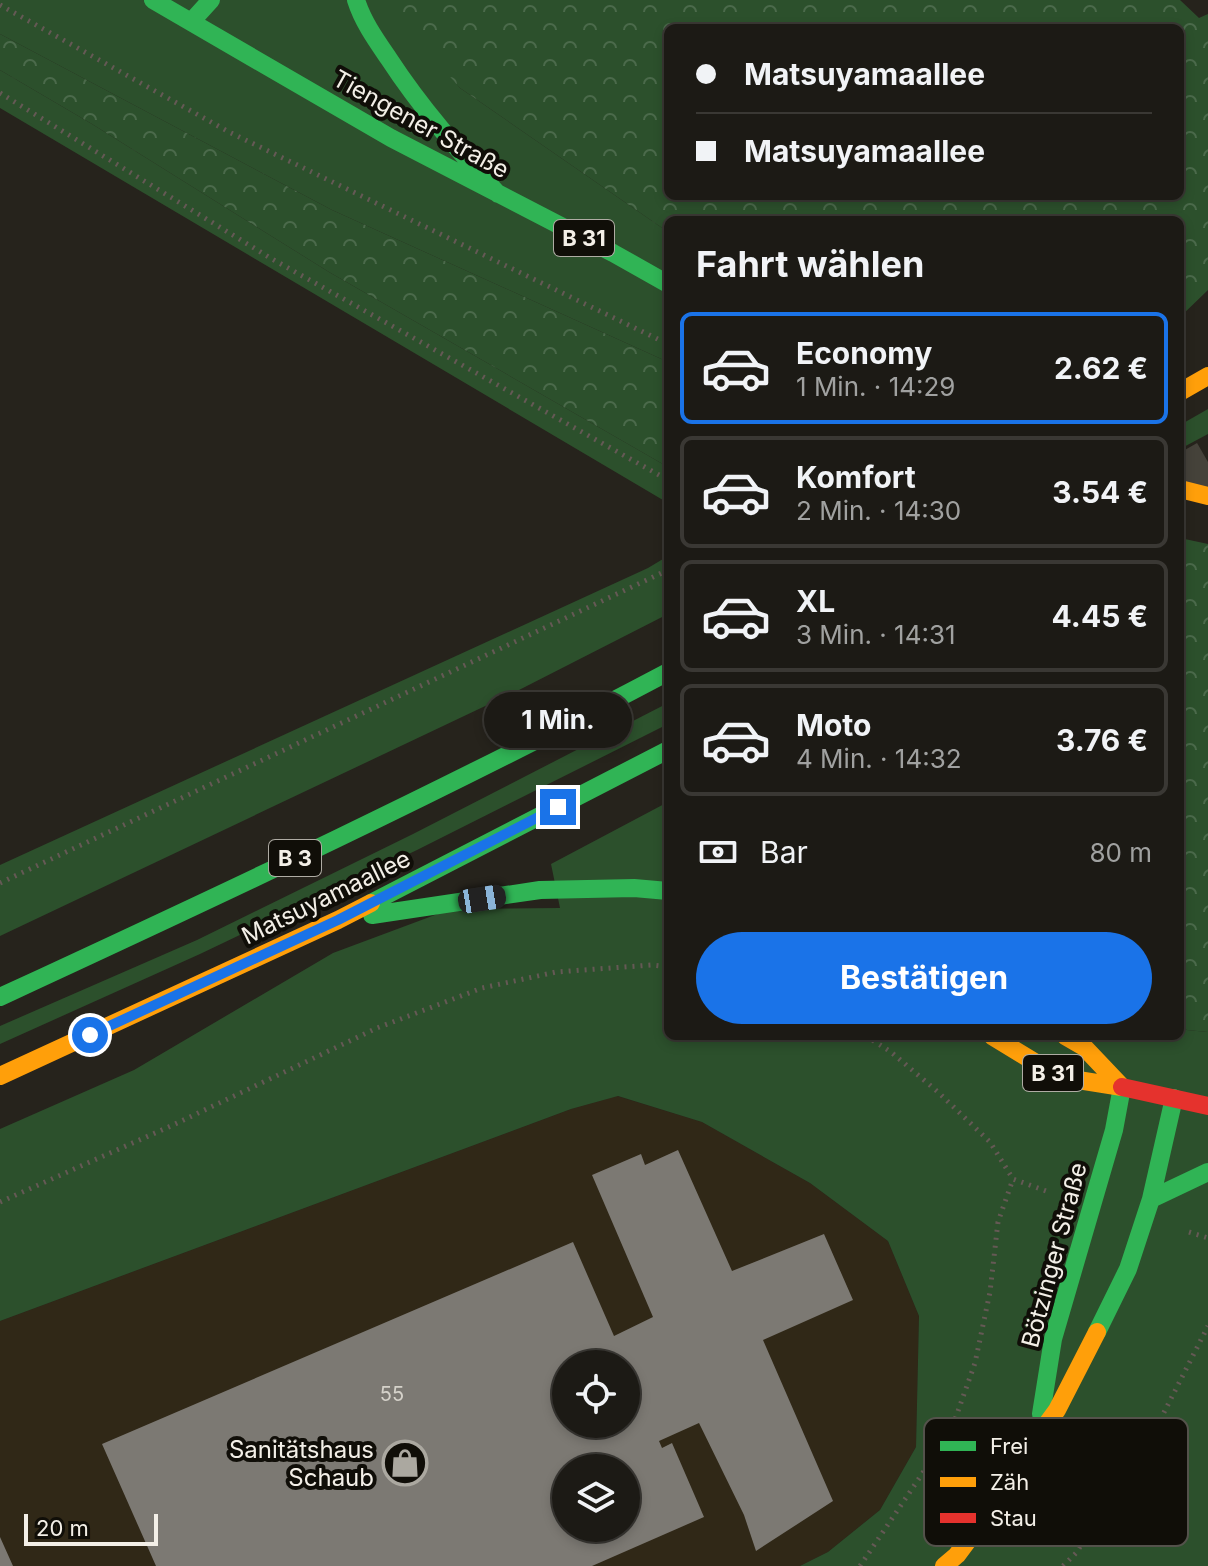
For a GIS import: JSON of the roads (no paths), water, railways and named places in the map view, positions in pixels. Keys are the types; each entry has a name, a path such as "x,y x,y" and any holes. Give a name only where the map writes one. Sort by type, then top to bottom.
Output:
{"main road":[{"name":"Tiengener Straße","path":"153,0 391,138 664,282"},
{"path":"191,22 211,0"},
{"name":"B 31","path":"356,0 361,17 396,73 425,112 498,194"},
{"path":"1184,389 1205,375"},
{"path":"1184,490 1208,496"},
{"name":"Matsuyamaallee","path":"0,997 208,901 664,674"},
{"name":"Matsuyamaallee","path":"0,1076 338,920 664,752"},
{"path":"338,920 540,890 634,888 664,891"},
{"name":"B 31","path":"999,1040 1059,1077 1208,1106"},
{"path":"1072,1040 1084,1047 1122,1087"},
{"name":"Bötzinger Straße","path":"1041,1418 1053,1339 1114,1130 1122,1087"},
{"name":"Bötzinger Straße","path":"1051,1418 1128,1269 1151,1199 1174,1098"},
{"path":"1151,1199 1208,1172"},
{"name":"Bötzinger Straße","path":"944,1566 964,1546"}],"tunnel":[{"path":"1184,476 1208,462"}],"place":[{"name":"Sanitätshaus Schaub","path":"405,1463"}]}
